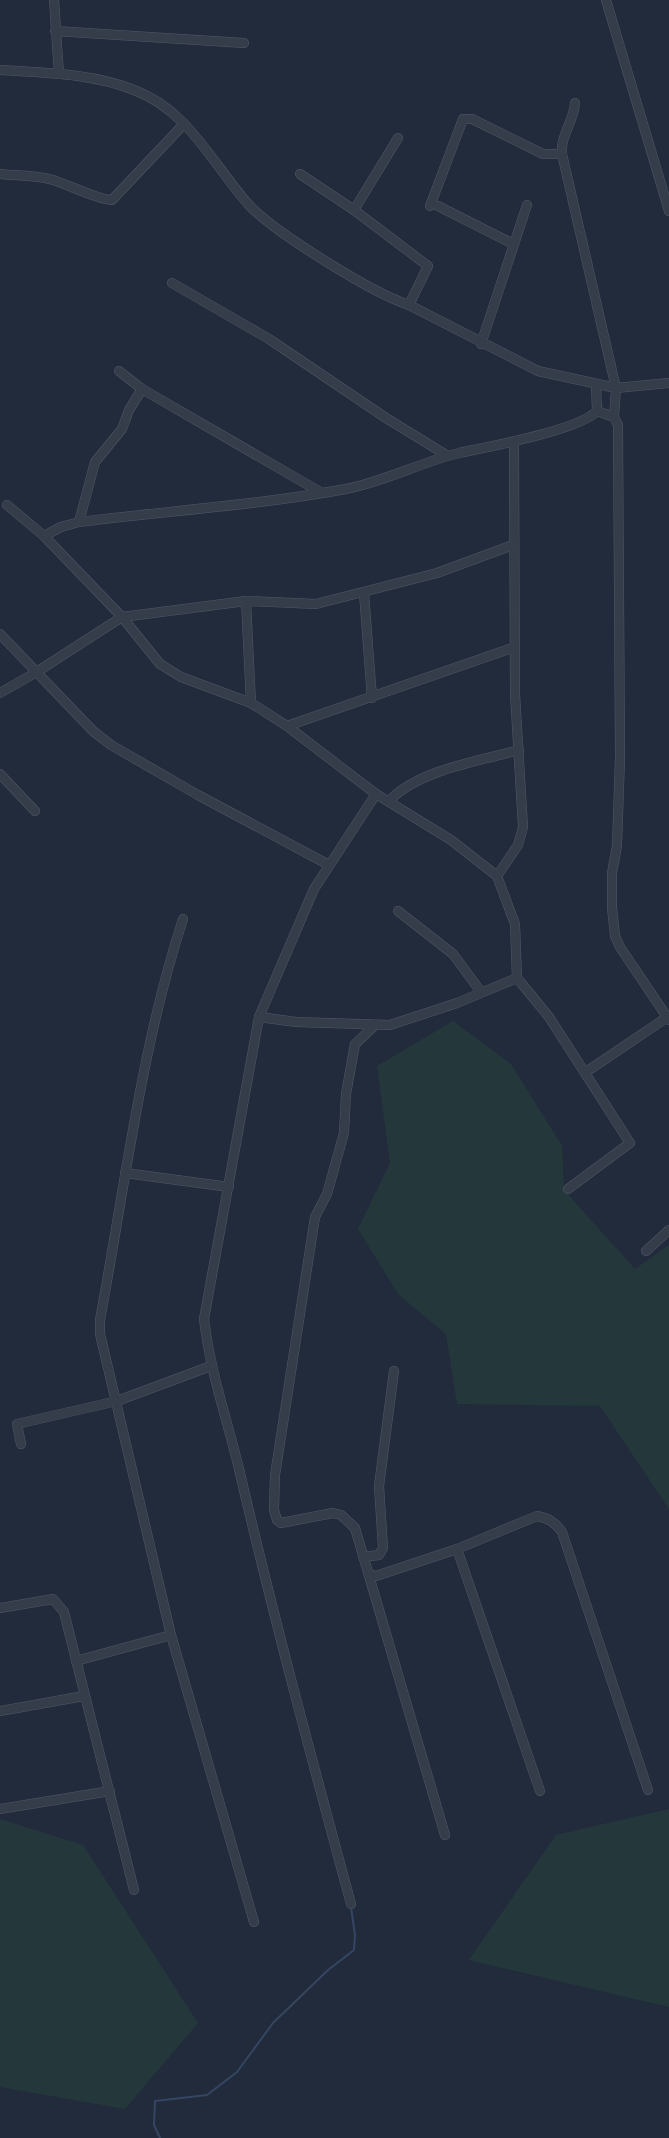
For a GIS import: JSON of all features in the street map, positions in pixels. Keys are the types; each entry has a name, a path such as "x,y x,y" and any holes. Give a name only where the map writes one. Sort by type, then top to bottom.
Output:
{"street":[{"path":"54,0 59,74"},
{"path":"606,0 669,211"},
{"path":"55,31 244,43"},
{"path":"0,70 90,77 136,90 171,110 250,206 300,244 392,299 409,305 481,344 538,371 616,388 669,383"},
{"path":"575,103 572,122 561,144 562,154 616,388 614,417 618,425 620,757 617,846 612,873 612,907 615,936 620,947 668,1018 586,1072"},
{"path":"513,244 434,206 463,119 472,119 543,154 562,154"},
{"path":"0,174 49,179 82,189 105,200 112,200 184,124"},
{"path":"354,210 398,138"},
{"path":"300,174 354,210 428,266 409,305"},
{"path":"481,344 526,205"},
{"path":"172,283 269,339 386,418 448,456"},
{"path":"119,371 142,389 322,493"},
{"path":"596,385 597,411"},
{"path":"79,522 90,472 122,429 129,410 142,389"},
{"path":"44,536 61,527 79,522 349,489 448,456 514,441 581,420 597,411 614,417"},
{"path":"497,876 518,845 524,827 515,647 514,441"},
{"path":"7,505 44,536 122,617 160,664 181,677 250,703 286,726 376,794 390,800 451,840 497,876 515,924 517,978 549,1017 630,1143 568,1189"},
{"path":"0,693 122,617 246,602 316,604 437,573 513,545"},
{"path":"364,593 372,698"},
{"path":"246,602 250,703"},
{"path":"0,634 35,673 93,731 111,745 329,865"},
{"path":"286,726 515,647"},
{"path":"390,800 400,790 425,777 519,750"},
{"path":"0,774 34,811"},
{"path":"351,1904 255,1537 230,1427 211,1366 204,1319 212,1263 229,1187 259,1017 314,889 376,794"},
{"path":"398,911 453,954 482,992"},
{"path":"183,919 165,975 125,1173 100,1320 103,1349 171,1635 254,1922"},
{"path":"259,1017 296,1022 390,1025 422,1016 517,978"},
{"path":"375,1025 355,1044 346,1094 344,1133 327,1194 315,1217 274,1495 277,1520 281,1523 333,1513 341,1515 355,1528 445,1835"},
{"path":"125,1173 229,1187"},
{"path":"646,1251 669,1230"},
{"path":"21,1444 17,1424 117,1401 211,1366"},
{"path":"363,1557 379,1555 383,1548 379,1486 393,1371"},
{"path":"369,1574 376,1576 457,1549 537,1515 548,1518 562,1532 648,1790"},
{"path":"457,1549 540,1791"},
{"path":"0,1608 53,1599 64,1612 134,1890"},
{"path":"76,1661 171,1635"},
{"path":"0,1711 84,1696"},
{"path":"0,1809 110,1791"}],"green space":[{"path":"453,1021 511,1064 562,1146 564,1190 635,1269 669,1245 669,1509 600,1406 457,1404 446,1334 398,1294 358,1229 390,1163 377,1066"},
{"path":"669,1809 669,2007 469,1960 556,1835"},
{"path":"0,1819 83,1845 198,2023 125,2109 0,2087"}],"waterway":[{"path":"160,2138 154,2125 155,2101 207,2095 237,2072 273,2023 328,1970 354,1950 355,1935 351,1907"}]}
